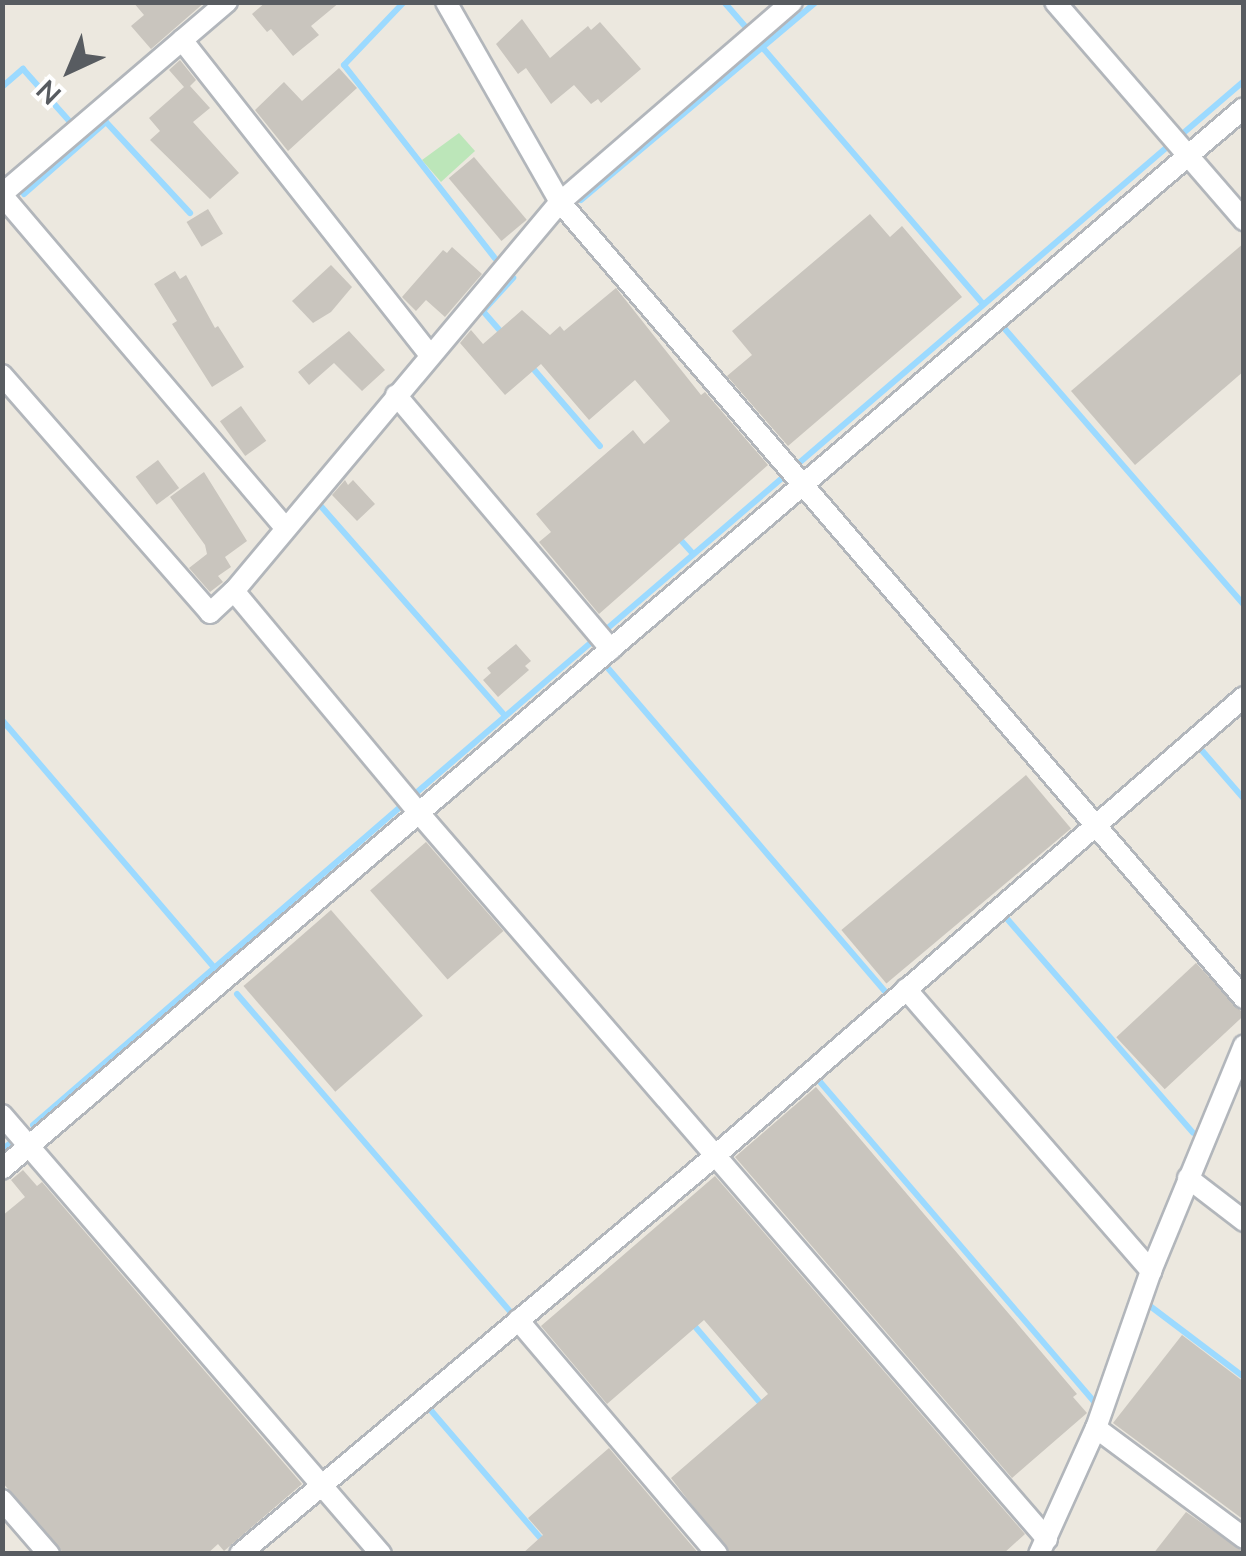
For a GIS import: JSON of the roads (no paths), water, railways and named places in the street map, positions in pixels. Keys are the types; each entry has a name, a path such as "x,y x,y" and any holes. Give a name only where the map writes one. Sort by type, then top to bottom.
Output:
{"street":[{"path":"226,2 2,195 284,526"},
{"path":"446,2 560,202 1092,826 1244,998"},
{"path":"2,375 210,613 234,590 560,202 792,2"},
{"path":"1055,2 1244,220"},
{"path":"182,40 430,355"},
{"path":"2,1169 801,484 1178,145 1244,108"},
{"path":"396,395 608,646"},
{"path":"234,590 1043,1546 1096,1428 1151,1271 1244,1045"},
{"path":"240,1554 716,1155 1244,697"},
{"path":"906,989 1151,1271"},
{"path":"2,1115 381,1554"},
{"path":"1188,1178 1244,1221"},
{"path":"518,1320 717,1554"},
{"path":"1096,1428 1244,1538"},
{"path":"2,1500 49,1554"}],"waterway":[{"path":"404,2 344,65 495,258"},
{"path":"724,2 748,30"},
{"path":"581,200 816,2"},
{"path":"762,47 983,304"},
{"path":"2,87 23,69 71,123"},
{"path":"799,463 1244,81"},
{"path":"24,194 106,122 190,213"},
{"path":"502,333 483,311 513,278"},
{"path":"1004,328 1244,605"},
{"path":"530,365 600,446"},
{"path":"416,793 784,476"},
{"path":"319,504 505,716"},
{"path":"677,536 693,554"},
{"path":"607,667 885,991"},
{"path":"2,720 214,967"},
{"path":"1201,743 1198,746 1244,799"},
{"path":"33,1125 403,804"},
{"path":"1002,913 1193,1133"},
{"path":"237,994 510,1311"},
{"path":"815,1076 1094,1401"},
{"path":"2,1150 14,1140"},
{"path":"1150,1306 1244,1377"},
{"path":"692,1323 762,1405"},
{"path":"428,1407 543,1541"}]}
